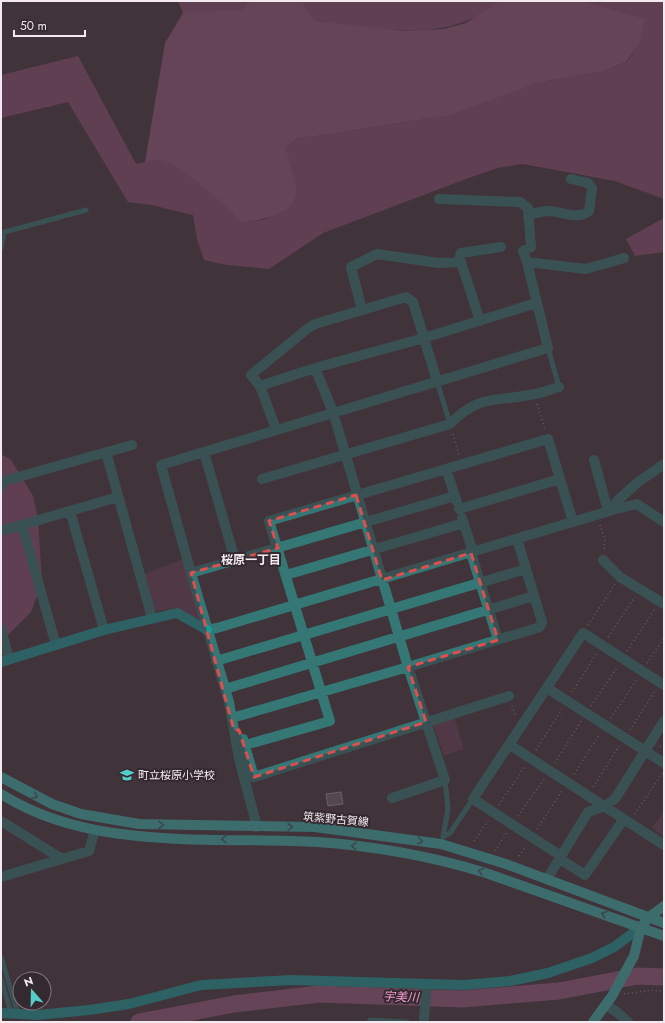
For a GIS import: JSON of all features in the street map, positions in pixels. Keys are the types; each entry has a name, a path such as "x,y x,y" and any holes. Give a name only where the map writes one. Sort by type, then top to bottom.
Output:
{"main road":[{"name":"筑紫野古賀線","path":"1,777 52,804 81,814 138,824 315,827 442,840 664,923"},
{"path":"1,794 40,814 65,823 95,830 152,837 318,842 411,854 456,864 486,873 664,936"},
{"path":"593,1022 612,996 634,956 641,927 649,917 664,906"}],"street":[{"path":"528,216 539,212 551,211 560,214 584,215 590,211 592,188 588,183 571,179"},
{"path":"256,827 239,759 225,689 161,465 437,380 548,348 523,251 531,247 528,208 520,202 439,199"},
{"path":"458,262 461,253 501,247"},
{"path":"362,310 351,267 377,254 439,263 461,262 480,321"},
{"path":"527,262 586,269 624,258"},
{"path":"276,429 260,386 251,375 307,328 362,310 406,297 413,302 437,380"},
{"path":"260,386 315,368 424,338 536,303"},
{"path":"315,368 333,412 356,495 408,667 445,780 392,798"},
{"path":"262,479 450,424 474,404 497,398 535,394 559,387"},
{"path":"245,745 330,721 269,521 548,439 573,522"},
{"path":"1,487 4,481 132,445"},
{"path":"106,452 152,618"},
{"path":"204,452 235,560"},
{"path":"594,460 612,510"},
{"path":"612,510 616,502 637,483 664,464"},
{"path":"446,469 464,523 480,583 498,640"},
{"path":"459,509 560,479"},
{"path":"191,573 455,496"},
{"path":"1,531 118,497"},
{"path":"1,629 5,661 104,630 177,613 207,630 296,606 612,510 638,504 664,522"},
{"path":"70,511 104,630"},
{"path":"286,575 464,523"},
{"path":"22,525 56,645"},
{"path":"232,718 540,627 542,622 516,539"},
{"path":"603,560 620,577 664,604"},
{"path":"216,661 526,568"},
{"path":"225,689 534,596"},
{"path":"627,821 585,875 513,824 473,799 583,633 664,685"},
{"path":"547,688 664,763"},
{"path":"234,730 239,730 254,777 509,696"},
{"path":"547,879 588,812 604,806 615,799 664,721"},
{"path":"510,745 664,845"},
{"path":"1,822 62,860"},
{"path":"1,877 89,851 95,830"},
{"path":"10,1013 38,1018 129,1004 201,985 292,980 427,987 510,981 548,973 592,958 609,950 641,927"},
{"path":"424,1020 427,987"},
{"path":"606,1005 618,1012 628,1022"}],"lane":[{"path":"1,248 3,232 86,210"},
{"path":"548,348 559,387"},
{"path":"437,380 450,424"},
{"path":"442,840 448,809 445,780"},
{"path":"442,840 450,833 473,799"},
{"path":"1,956 10,1013"},
{"path":"1,979 10,1013"},
{"path":"369,1022 370,1020 407,1022"}],"path":[{"path":"535,394 548,439"},
{"path":"450,424 462,464"},
{"path":"597,515 605,540 603,560"},
{"path":"583,633 620,577"},
{"path":"474,841 640,589"},
{"path":"519,856 664,638"},
{"path":"509,696 519,724 522,727"},
{"path":"627,821 664,770"},
{"path":"495,851 513,824"},
{"path":"612,996 652,990 664,992"}],"highlighted area":[{"path":"356,495 382,580 471,553 498,640 408,667 426,722 254,777 239,730 234,730 191,573 278,548 269,521"}],"shaded area":[{"path":"178,1 250,1 242,10 190,14 183,13"},
{"path":"250,1 302,1 315,21 403,31 443,29 466,23 500,1 584,1 645,19 640,43 626,62 602,72 582,74 538,83 451,115 296,139 286,147 296,189 295,198 291,205 285,210 268,218 242,222 202,186 178,168 168,162 160,160 145,162 165,43 183,13 242,10"},
{"path":"302,1 500,1 479,15 457,24 434,29 387,30 315,21"},
{"path":"584,1 664,1 664,199 615,181 523,164 497,168 323,233 269,269 227,265 204,260 197,239 193,215 151,205 128,202 68,102 1,118 1,75 78,56 136,164 153,160 163,160 171,163 204,187 242,222 263,220 282,212 296,190 286,147 296,139 451,115 538,83 582,74 602,72 627,62 640,43"},
{"path":"664,218 664,252 635,256 626,239"},
{"path":"1,454 11,460 33,496 38,519 42,583 31,612 9,634 1,637"},
{"path":"183,559 200,618 196,619 176,608 158,611 154,609 145,574"},
{"path":"454,717 464,749 444,756 433,724"},
{"path":"664,811 664,837 652,828"}],"building":[{"path":"341,792 343,804 328,806 326,794"}],"waterway":[{"name":"宇美川","path":"139,1022 234,1004 319,994 463,999 559,991 638,976 664,977"}],"place":[{"name":"町立桜原小学校","path":"127,775"}],"district":[{"name":"桜原一丁目","path":"251,560"}]}
